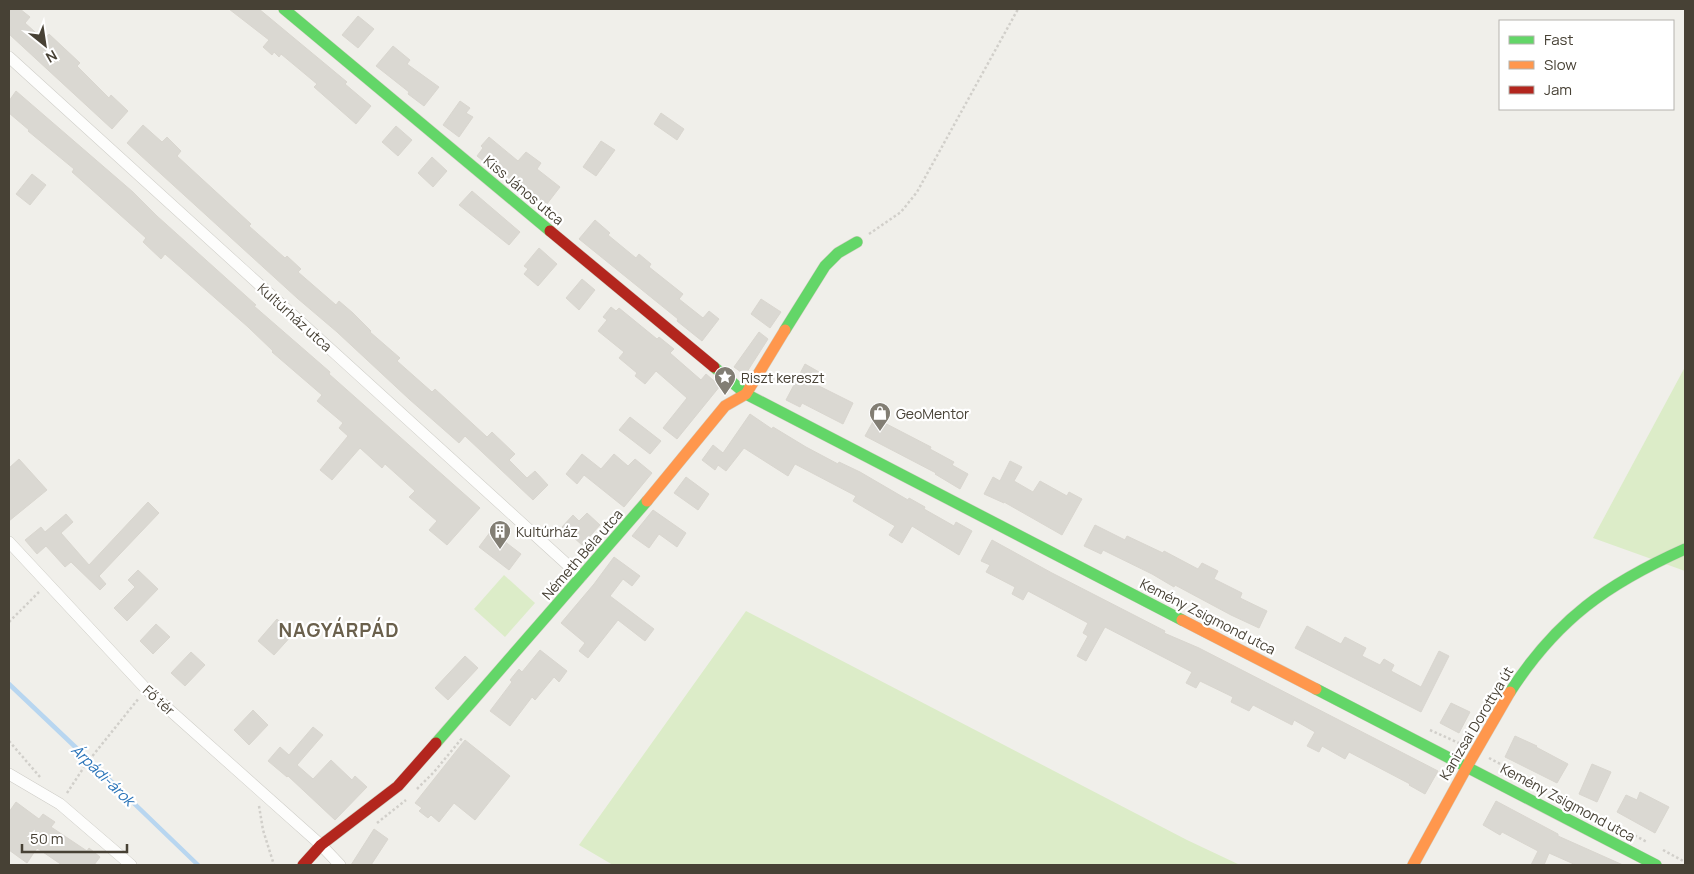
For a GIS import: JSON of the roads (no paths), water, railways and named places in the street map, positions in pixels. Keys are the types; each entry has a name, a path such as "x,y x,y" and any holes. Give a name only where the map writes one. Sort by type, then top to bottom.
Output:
{"street":[{"name":"Kiss János utca","path":"284,9 746,394"},
{"name":"Kultúrház utca","path":"9,57 581,577"},
{"name":"Németh Béla utca","path":"303,865 321,845 398,786 654,493 725,406 746,394 825,266 838,253 857,242"},
{"name":"Kemény Zsigmond utca","path":"746,394 1656,865"},
{"name":"Fő tér","path":"9,542 146,689 321,845 340,865"},
{"name":"Kanizsai Dorottya út","path":"1413,865 1466,766 1511,691 1546,644 1559,630 1607,590 1642,569 1685,549"},
{"path":"9,774 60,804 131,865"}],"waterway":[{"name":"Árpádi-árok","path":"9,684 198,865"}],"place":[{"name":"Riszt kereszt","path":"725,396"},
{"name":"GeoMentor","path":"880,432"},
{"name":"Kultúrház","path":"500,550"}],"district":[{"name":"NAGYÁRPÁD","path":"339,630"}]}
